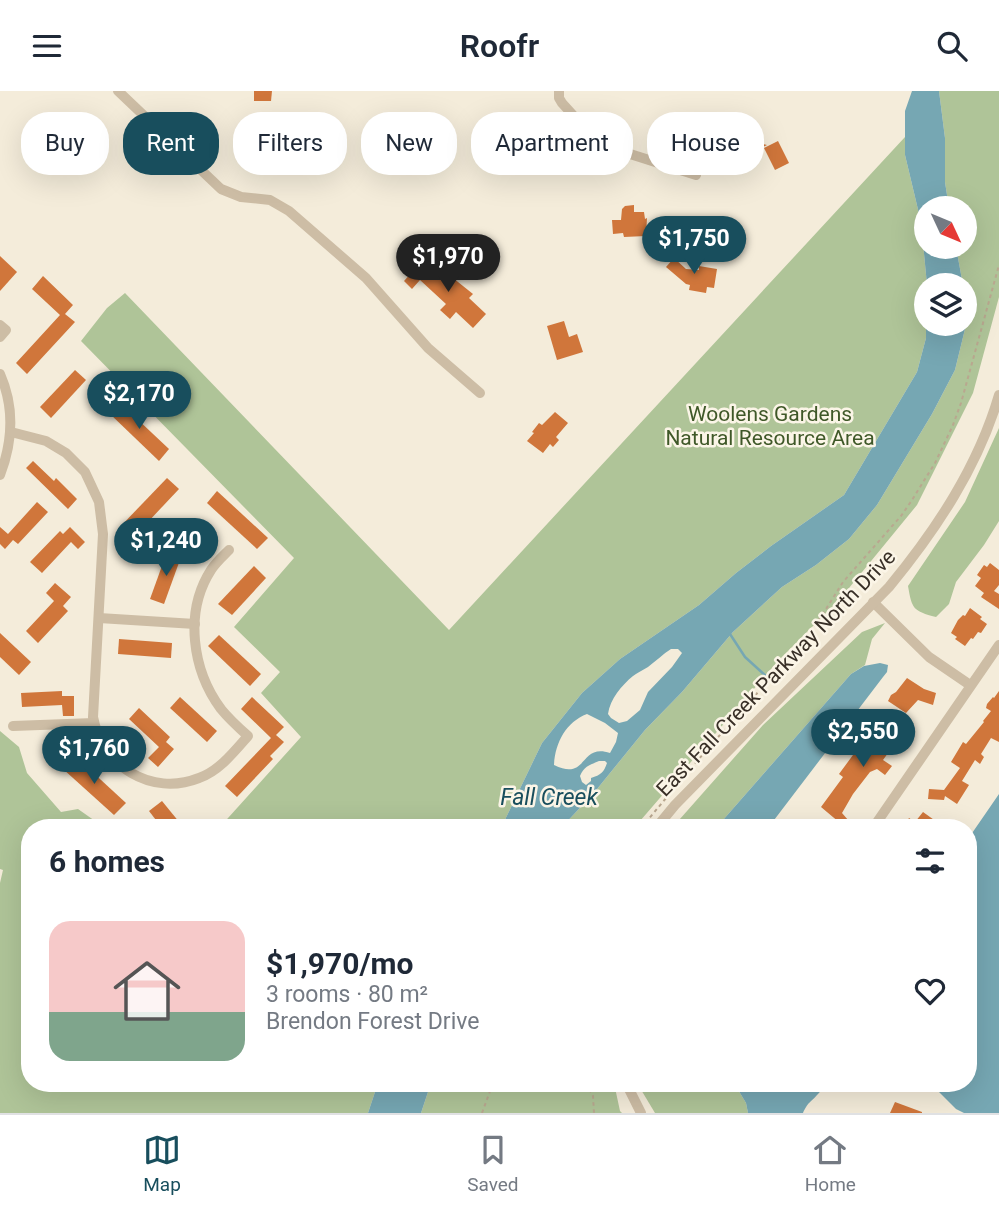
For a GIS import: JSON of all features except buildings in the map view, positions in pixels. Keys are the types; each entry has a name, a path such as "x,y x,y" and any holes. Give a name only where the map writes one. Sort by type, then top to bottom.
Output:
{"street":[{"path":"118,91 221,188 241,197 262,198 274,202 289,211 366,278 428,348 480,393"},
{"path":"559,91 562,103 602,144 647,159"},
{"path":"0,324 6,331 0,337"},
{"path":"0,374 9,399 11,432 0,475"},
{"name":"East Fall Creek Parkway North Drive","path":"663,819 889,587 913,558 952,501 979,449 999,395"},
{"path":"11,432 37,438 58,447 82,469 94,488 103,524 94,723 102,743 118,764 137,777 164,784 186,782 208,774 226,760 248,736 223,711 208,688 197,657 194,638 196,610 202,588 213,567 229,549"},
{"path":"873,602 933,660 970,685"},
{"path":"99,618 195,624"},
{"path":"879,819 999,645"},
{"path":"13,726 94,723"},
{"path":"630,1092 641,1113"}],"path":[{"path":"649,819 776,672 821,617 843,582 912,500 935,463 957,414 999,265"},
{"path":"482,1113 490,1092"},
{"path":"591,1092 594,1113"}],"green space":[{"path":"939,91 999,91 999,297 973,393 917,505 840,599 778,661 642,819 569,819 733,632 782,587 849,539 877,505 932,414 955,370 963,336 977,336 977,273 961,273 958,259 977,259 977,196 947,196 945,138"},
{"name":"Woolens Gardens Natural Resource Area","path":"905,137 905,155 915,196 914,259 925,259 926,273 914,273 914,336 926,338 917,372 844,495 771,546 699,605 620,659 582,693 542,743 505,819 227,819 301,737 261,693 280,672 234,627 294,558 81,341 107,308 125,293 449,630"},
{"path":"999,428 999,521 956,582 949,604 936,617 922,613 915,608 908,586 965,502"},
{"path":"885,623 872,639 865,665 851,674 724,819 680,819 763,725 862,632"},
{"path":"0,731 19,747 27,773 61,812 78,809 92,819 21,819 21,1092 375,1092 368,1113 0,1113 0,883 3,870 0,869"},
{"path":"428,1092 616,1092 622,1113 421,1113"},
{"path":"642,1092 739,1092 748,1113 655,1113"}],"water":[{"path":"912,91 939,91 945,138 947,196 915,196 905,155 905,111"},
{"path":"925,259 958,259 961,273 926,273"},
{"name":"Fall Creek","path":"963,336 955,370 877,505 849,539 782,587 733,632 569,819 505,819 542,743 582,693 620,659 699,605 771,546 844,495 917,372 926,338","holes":["671,649 678,649 682,653 648,692 640,710 627,721 619,723 611,718 608,714 614,698 633,676","587,714 618,733 610,753 593,753 573,769 554,765 559,741 573,722","605,761 607,763 602,773 591,778 586,785 582,782 580,776 585,768"]},
{"path":"880,663 888,665 887,672 775,819 724,819 851,674 864,666"},
{"path":"999,794 999,1113 964,1113 939,1092 977,1092 977,826"},
{"path":"375,1092 428,1092 421,1113 368,1113"},
{"path":"739,1092 819,1092 803,1113 748,1113"}],"waterway":[{"path":"730,634 745,657 766,676"}]}
